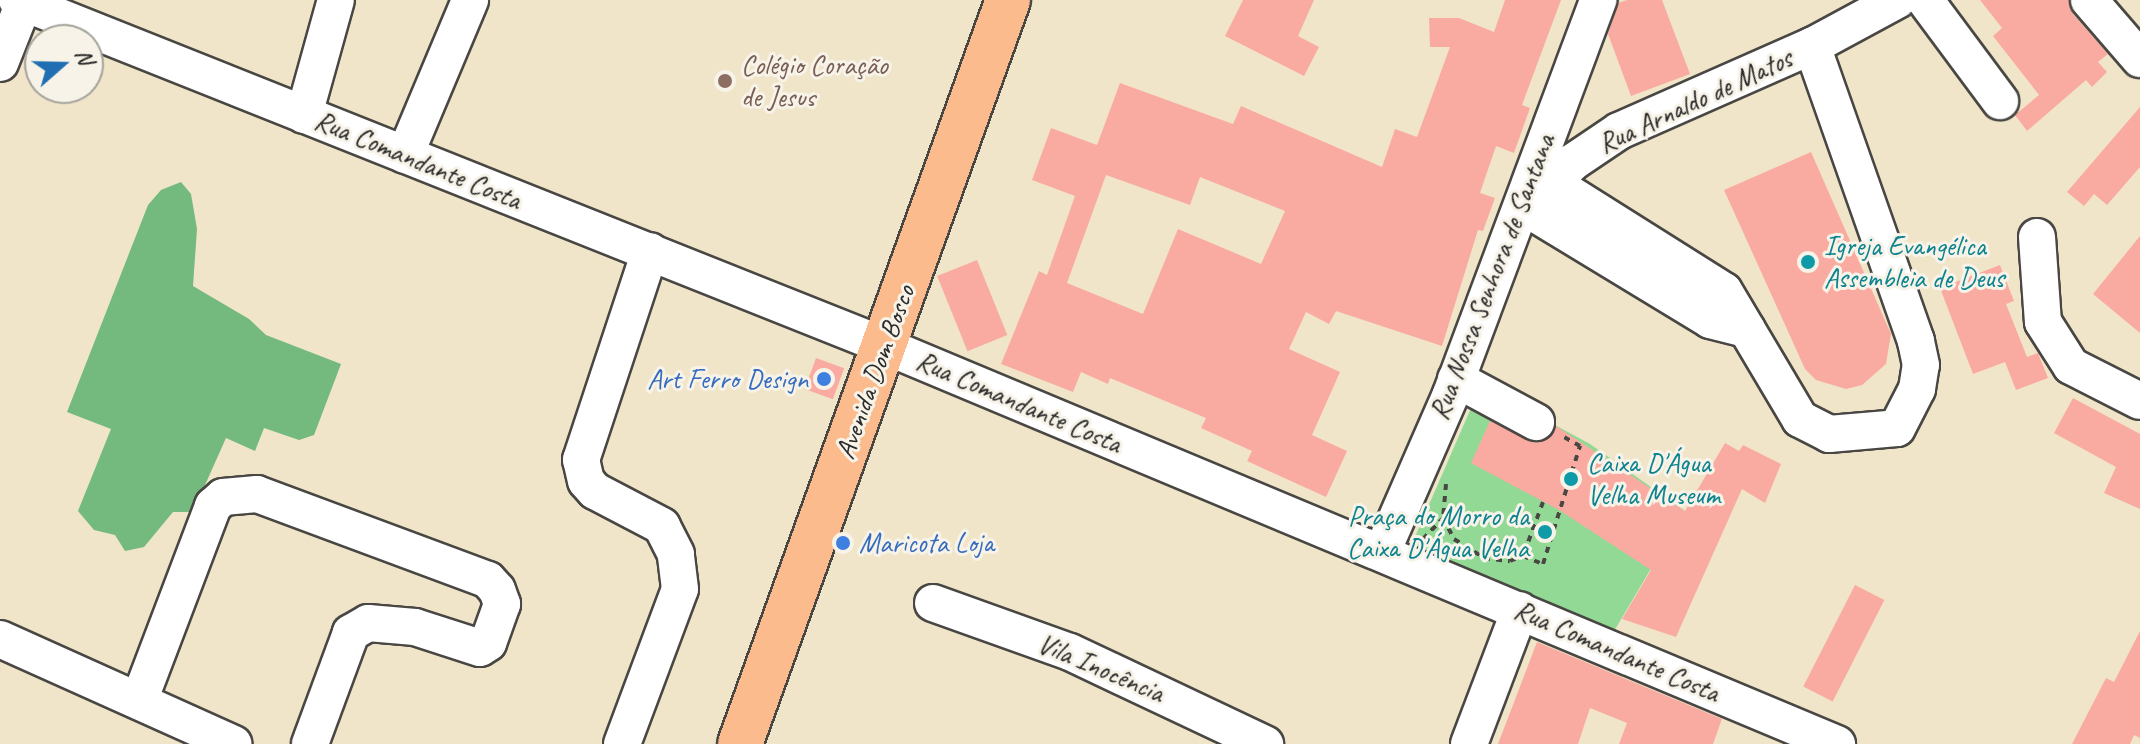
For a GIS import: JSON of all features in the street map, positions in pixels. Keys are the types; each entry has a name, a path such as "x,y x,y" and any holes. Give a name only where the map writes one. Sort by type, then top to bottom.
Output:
{"main road":[{"name":"Avenida Dom Bosco","path":"740,744 1008,0"}],"street":[{"path":"304,115 336,0"},
{"path":"405,155 470,0"},
{"name":"Rua Nossa Senhora de Santana","path":"1382,552 1456,379 1519,218 1562,91 1598,0"},
{"name":"Rua Arnaldo de Matos","path":"1519,218 1551,182 1619,131 1812,46 1897,0"},
{"path":"1925,0 2000,101"},
{"path":"2089,0 2140,59"},
{"path":"0,63 22,1"},
{"name":"Rua Comandante Costa","path":"22,1 885,346 1837,744"},
{"path":"1551,182 1724,291 1800,419 1829,434 1897,428 1917,389 1921,365 1916,341 1812,46"},
{"path":"1562,91 1578,125 1600,134 1619,131"},
{"path":"1519,218 1710,320 1747,329"},
{"path":"2037,237 2043,322 2071,366 2140,401"},
{"path":"622,744 680,589 676,554 662,526 595,491 586,481 581,460 650,251"},
{"path":"1456,379 1536,422"},
{"path":"139,701 213,506 223,497 257,494 488,580 497,590 502,604 488,643 480,648 415,627 368,623 351,633 310,744"},
{"name":"Vila Inocência","path":"933,603 1070,652 1265,744"},
{"path":"1469,744 1520,610"},
{"path":"0,639 234,744"}],"path":[{"path":"1449,473 1443,518 1454,539 1484,558 1510,561 1523,556 1543,564 1580,446 1536,422"},
{"path":"1523,556 1543,502"},
{"path":"1418,544 1443,518"}],"green space":[{"path":"181,182 191,194 197,229 193,286 249,319 266,335 341,364 314,435 299,440 264,428 255,451 226,438 193,512 173,512 144,547 125,551 115,535 94,530 78,511 111,429 67,412 148,205 161,190"},
{"name":"Praça do Morro da Caixa D'Água Velha","path":"1481,385 1590,444 1685,511 1610,638 1408,553"}],"building":[{"path":"1243,0 1314,0 1298,36 1319,47 1304,76 1225,36"},
{"path":"1505,0 1561,0 1522,105 1530,108 1514,153 1496,146 1480,193 1495,198 1483,231 1478,230 1442,346 1336,311 1329,324 1306,312 1289,349 1340,372 1312,435 1347,451 1326,497 1247,461 1252,451 1201,428 1206,418 1110,378 1108,384 1081,372 1073,392 1001,364 1039,271 1047,275 1075,196 1032,180 1051,128 1097,145 1120,83 1233,124 1241,106 1382,167 1395,129 1417,137 1450,47 1430,47 1429,18 1459,18 1494,32","holes":["1106,175 1190,205 1200,177 1285,211 1261,264 1178,229 1143,314 1067,283"]},
{"path":"1662,0 1690,74 1631,96 1608,34 1618,3"},
{"path":"1980,0 2069,0 2073,14 2108,54 2098,62 2107,72 2092,87 2086,80 2027,131 2015,115 2039,95 1993,36 2002,28"},
{"path":"2140,107 2140,167 2107,205 2094,194 2084,206 2067,192"},
{"name":"Igreja Evangélica Assembleia de Deus","path":"1811,152 1891,334 1886,364 1862,385 1846,389 1816,380 1805,369 1724,190"},
{"path":"2140,236 2140,333 2093,294"},
{"path":"977,260 1007,335 967,351 937,276"},
{"path":"2000,265 2014,301 2006,304 2027,357 2038,353 2048,378 2016,390 2005,362 1973,374 1940,288"},
{"name":"Art Ferro Design","path":"816,358 844,368 833,399 805,389"},
{"path":"2073,398 2140,434 2140,509 2104,493 2116,467 2054,433"},
{"path":"1490,421 1536,443 1548,439 1556,426 1685,511 1725,443 1739,451 1743,445 1781,464 1765,503 1742,489 1676,637 1622,619 1651,570 1559,510 1471,463"},
{"path":"1855,585 1884,600 1833,702 1803,687"},
{"path":"2140,631 2140,738 2134,735 2130,744 2072,744 2106,678 2114,682"},
{"path":"1537,642 1722,719 1713,744 1619,744 1627,723 1590,708 1578,744 1498,744"}],"place":[{"name":"Colégio Coração de Jesus","path":"725,81"},
{"name":"Igreja Evangélica Assembleia de Deus","path":"1808,262"},
{"name":"Art Ferro Design","path":"824,379"},
{"name":"Caixa D'Água Velha Museum","path":"1571,479"},
{"name":"Praça do Morro da Caixa D'Água Velha","path":"1545,532"},
{"name":"Maricota Loja","path":"843,543"}]}
